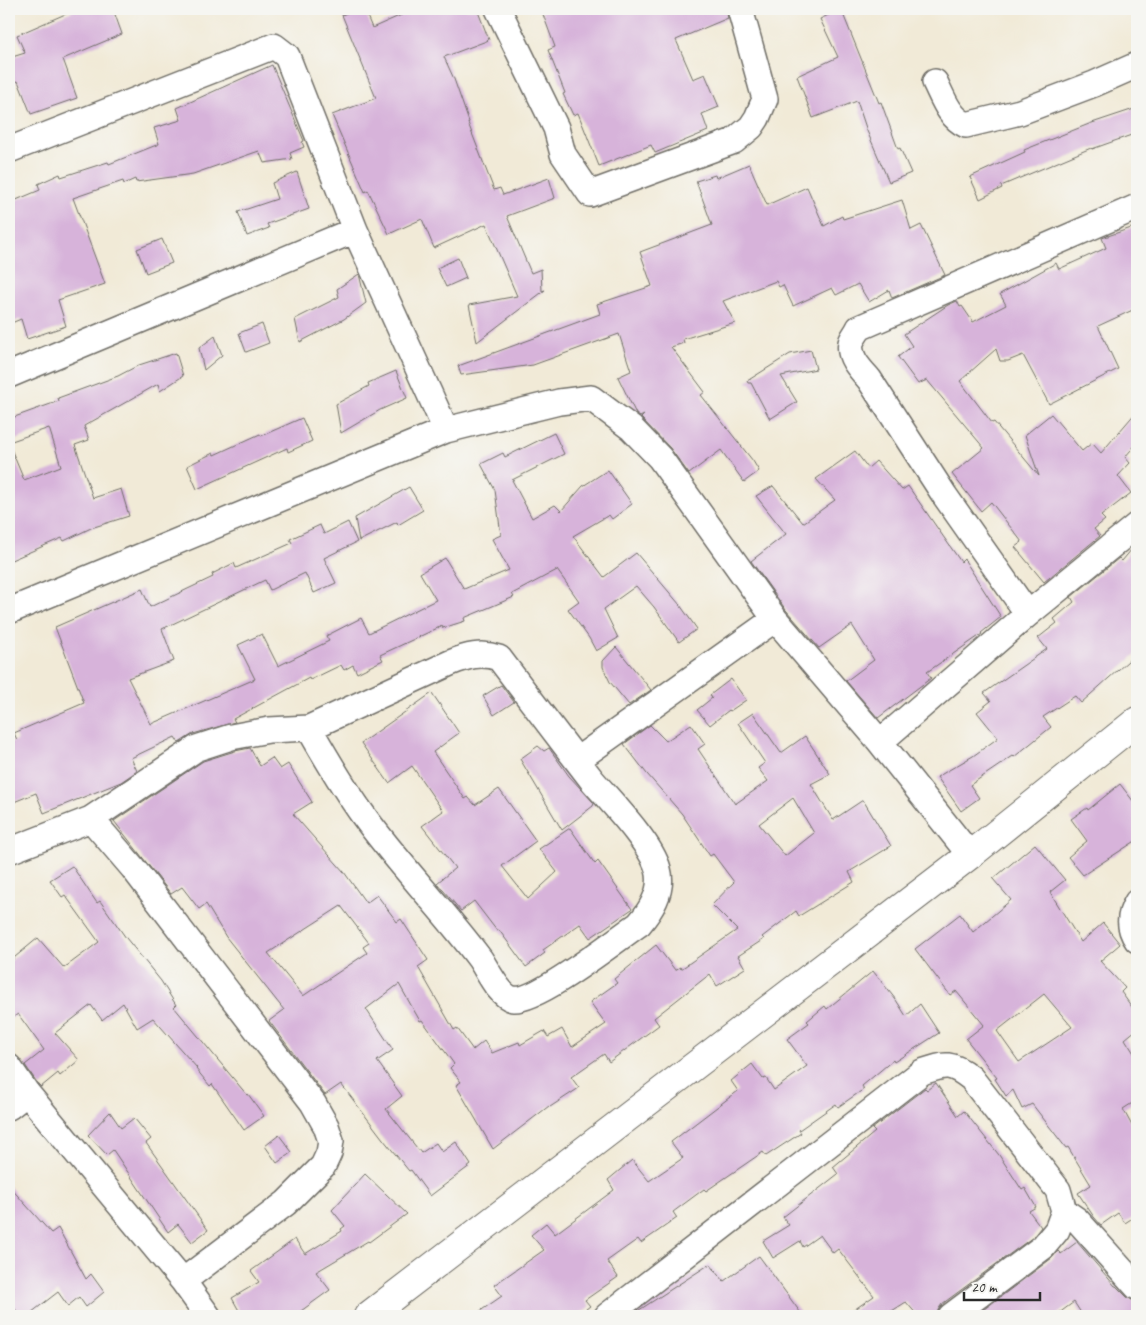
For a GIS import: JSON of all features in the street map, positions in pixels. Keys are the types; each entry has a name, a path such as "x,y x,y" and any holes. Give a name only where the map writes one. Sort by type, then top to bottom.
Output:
{"street":[{"path":"498,9 556,128 563,154 590,194 734,141 751,127 765,99 740,9"},
{"path":"9,150 274,46 287,56 355,230 446,430"},
{"path":"935,82 950,113 958,122 966,125 1020,112 1094,84 1137,65"},
{"path":"1028,614 945,496 869,379 857,366 851,352 851,341 859,328 1137,207"},
{"path":"9,375 355,230"},
{"path":"9,611 446,430 558,402 591,398 631,428 660,458 775,619 880,742 970,855"},
{"path":"880,742 1028,614 1137,525"},
{"path":"577,760 775,619"},
{"path":"9,851 91,820 197,748 231,737 269,730 309,728 450,662 468,655 487,655 499,658 577,760 642,839 656,862 660,879 658,892 650,912 639,924 548,987 532,995 514,999 505,995 470,946 363,815 332,769 309,728"},
{"path":"368,1316 970,855 1137,721"},
{"path":"91,820 133,868 313,1103 326,1126 331,1141 323,1166 286,1203 183,1281"},
{"path":"1137,902 1130,921 1130,927 1137,940"},
{"path":"606,1316 922,1072 942,1066 957,1067 972,1078 1058,1190 1064,1211 1056,1230 1043,1246 951,1316"},
{"path":"9,1067 18,1100 183,1281 208,1316"},
{"path":"1064,1211 1077,1220 1137,1287"}],"building":[{"path":"77,9 113,9 122,34 63,59 77,98 31,114 18,81 9,84 9,58 25,53 17,35"},
{"path":"356,9 364,9 372,28 415,9 477,9 489,40 444,57 454,79 468,123 494,190 500,188 503,195 549,178 555,198 507,216 531,273 541,269 542,291 545,290 477,342 469,305 517,296 486,224 434,248 422,219 389,234 368,190 365,192 332,115 376,98 342,15"},
{"path":"541,9 726,9 728,18 676,40 693,79 705,74 719,107 702,114 708,131 655,153 651,145 599,166 578,113 573,115 563,94 565,93 548,50 555,47"},
{"path":"841,9 879,103 881,102 898,149 900,148 911,173 889,182 867,131 857,101 813,118 797,76 838,57 820,19"},
{"path":"272,65 304,141 302,142 304,147 290,153 292,159 264,163 259,151 193,174 136,182 135,179 124,184 123,181 73,198 105,284 58,300 66,326 27,339 21,319 9,324 9,203 40,190 38,184 60,174 61,177 108,162 109,164 159,144 154,128 181,120 177,108"},
{"path":"1137,108 1137,133 1091,148 1001,186 1002,188 980,199 970,177 1025,152 1024,150 1089,124"},
{"path":"749,164 767,205 807,187 824,226 842,216 843,219 902,200 911,230 921,225 945,275 892,298 889,290 869,302 858,284 836,295 832,288 793,306 783,285 779,287 776,281 723,301 735,323 683,339 684,343 671,347 705,392 701,395 759,471 744,482 721,450 689,474 670,448 641,418 644,415 640,417 636,414 618,377 631,371 619,334 533,365 461,375 458,366 600,314 597,304 652,286 640,252 712,225 696,181 715,175 716,178"},
{"path":"297,172 309,209 267,224 269,228 247,236 238,212 277,199 272,183"},
{"path":"1137,226 1137,308 1098,326 1118,369 1049,404 1023,355 1008,361 1000,361 996,349 960,381 992,423 994,422 1039,476 1025,435 1051,414 1082,451 1092,443 1101,453 1137,411 1137,443 1125,457 1130,463 1118,476 1131,493 1101,516 1105,520 1094,529 1100,536 1044,582 1015,547 1022,542 991,502 981,511 952,474 984,448 927,380 918,384 898,357 912,346 904,334 957,301 973,322 1006,305 1000,294 1056,263 1059,269 1106,248 1102,238"},
{"path":"162,239 172,263 146,273 137,249"},
{"path":"458,258 466,278 446,287 437,268"},
{"path":"359,274 366,303 344,319 300,342 295,319 339,297 337,289"},
{"path":"262,324 269,343 246,352 239,333"},
{"path":"215,336 222,355 204,370 199,348"},
{"path":"811,350 816,369 781,376 797,402 770,419 751,383 747,381 790,354"},
{"path":"176,353 183,376 160,391 158,384 84,426 89,440 75,445 93,498 121,489 129,516 91,528 64,541 62,538 9,561 9,444 24,480 61,466 49,428 9,442 9,419 59,401 58,398 118,376 139,365"},
{"path":"396,371 407,398 380,410 341,433 336,404 369,386 368,383"},
{"path":"302,418 312,441 288,452 287,448 197,489 187,466 213,453 214,455 260,434 261,436"},
{"path":"554,433 564,454 512,480 532,518 555,505 561,511 583,486 608,470 632,504 612,519 609,515 573,536 604,577 636,553 680,605 697,629 679,642 636,586 604,609 618,638 596,651 568,609 579,601 557,570 512,594 514,597 464,618 465,621 443,628 442,626 380,655 383,660 357,673 353,665 344,670 341,665 310,680 309,678 233,719 235,722 193,734 179,743 175,737 131,758 137,771 121,782 44,813 36,793 9,804 9,743 17,740 14,733 84,703 55,627 142,589 150,607 213,577 212,574 234,563 236,568 292,543 290,539 320,525 324,534 348,522 357,542 324,558 336,583 314,593 305,573 270,590 265,580 162,629 174,661 128,678 151,724 255,679 238,645 262,634 278,666 329,641 326,636 361,618 369,633 436,600 420,573 445,558 464,589 509,570 492,539 501,535 495,490 481,464 503,453 505,457"},
{"path":"855,451 868,468 876,461 902,490 908,486 961,562 964,559 1001,617 982,634 927,672 931,678 878,718 846,681 874,660 852,625 819,648 786,610 751,561 786,534 756,496 773,486 803,523 835,500 816,479"},
{"path":"409,487 423,510 398,525 397,522 359,541 355,518"},
{"path":"1137,543 1137,653 1081,703 1075,696 1043,717 1051,727 1014,757 970,785 979,798 961,811 937,777 973,756 998,738 977,712 991,701 984,693 1047,649 1038,638 1057,623 1054,619 1074,602 1071,597 1119,558 1122,561"},
{"path":"616,647 651,690 629,705 610,682 603,667 603,661"},
{"path":"731,679 746,700 710,725 697,710 712,698 710,695"},
{"path":"501,685 514,702 494,715 483,696"},
{"path":"432,693 459,733 433,752 465,799 468,797 475,805 499,789 536,841 502,866 528,899 557,872 539,849 570,828 595,864 598,861 632,909 590,938 580,924 543,950 545,953 526,967 499,930 497,931 474,901 461,911 437,883 455,868 422,826 443,811 412,766 389,783 361,743"},
{"path":"753,713 781,753 805,736 830,774 811,784 833,820 863,800 891,846 849,872 854,882 799,916 796,911 762,937 764,939 738,956 745,968 717,986 710,974 654,1018 659,1025 609,1062 604,1054 571,1077 579,1088 549,1106 493,1149 456,1085 461,1082 450,1068 454,1064 422,1020 420,1021 399,984 366,1009 393,1050 377,1061 402,1096 386,1109 421,1153 436,1143 442,1152 456,1142 471,1165 430,1196 341,1084 325,1095 269,1021 284,1010 226,937 206,904 199,909 182,887 171,894 114,821 203,761 250,748 260,766 272,758 280,769 288,764 312,802 293,814 344,872 366,903 377,895 397,922 401,919 428,960 418,967 454,1030 457,1028 473,1050 484,1041 492,1053 519,1042 520,1045 544,1031 548,1037 562,1029 572,1047 606,1024 590,1002 617,983 614,979 656,945 675,970 680,967 681,969 737,930 712,905 734,882 713,854 710,856 682,814 624,744 650,725 666,741 691,724 705,744 698,749 735,804 768,781 758,768 765,763 738,723","holes":["793,798 814,833 785,856 759,824","341,906 369,943 363,947 367,953 303,996 268,953"]},
{"path":"538,746 544,751 549,748 569,776 594,803 593,806 562,830 520,759"},
{"path":"1120,784 1137,806 1137,840 1083,875 1068,857 1087,841 1071,819 1087,808 1088,810"},
{"path":"1035,844 1065,880 1050,892 1081,942 1103,923 1120,944 1100,961 1125,988 1121,992 1137,1014 1137,1029 1125,1039 1137,1058 1137,1100 1123,1109 1137,1135 1137,1215 1125,1223 1118,1213 1101,1225 1094,1217 1078,1193 1091,1185 1068,1147 1066,1148 1032,1104 1022,1109 1013,1090 1006,1096 995,1079 997,1078 966,1039 984,1025 956,991 950,995 915,949 960,914 973,932 1011,900 993,879","holes":["1044,994 1072,1027 1019,1062 997,1031"]},
{"path":"72,866 97,903 100,901 126,938 161,981 176,1005 174,1007 248,1094 264,1116 244,1130 212,1084 210,1086 197,1068 153,1018 137,1028 123,1003 102,1020 91,1005 55,1033 79,1060 60,1076 58,1073 41,1087 38,1084 25,1065 44,1050 18,1014 9,1020 9,962 38,938 64,968 99,942 65,895 62,897 50,880"},
{"path":"873,971 906,1016 920,1004 939,1033 894,1062 893,1060 862,1086 864,1089 838,1107 836,1104 799,1130 801,1133 766,1156 763,1152 706,1191 704,1189 673,1212 677,1218 641,1243 638,1239 607,1261 618,1277 585,1300 590,1306 577,1316 473,1316 502,1296 494,1285 544,1250 531,1235 546,1223 555,1234 614,1190 608,1180 632,1160 649,1181 683,1158 671,1142 738,1091 731,1081 752,1064 763,1079 766,1078 774,1090 807,1066 787,1039 809,1023 807,1021 825,1006 827,1009"},
{"path":"936,1083 958,1116 964,1111 999,1155 1022,1190 1025,1188 1036,1207 1029,1211 1041,1227 1033,1237 942,1304 937,1316 918,1316 906,1302 884,1316 845,1316 874,1296 838,1249 833,1253 820,1235 803,1247 800,1241 773,1258 763,1241 789,1225 783,1217 838,1174 833,1167 875,1132 872,1129 925,1088 927,1090"},
{"path":"110,1112 121,1128 134,1118 151,1139 146,1143 208,1230 192,1242 178,1224 168,1232 113,1150 107,1155 88,1135"},
{"path":"279,1135 292,1152 277,1163 265,1146"},
{"path":"365,1174 407,1214 369,1242 316,1272 330,1290 294,1316 242,1316 232,1298 259,1282 251,1271 295,1239 305,1254 342,1231 341,1229 345,1226 332,1210"},
{"path":"9,1186 51,1233 58,1228 86,1279 91,1274 104,1292 86,1307 79,1297 68,1306 58,1292 27,1316 21,1316 9,1302"},
{"path":"1077,1242 1115,1286 1127,1297 1137,1301 1137,1316 1083,1316 1074,1302 1055,1316 975,1316 1052,1258 1058,1251 1061,1254"},
{"path":"759,1256 803,1316 630,1316 710,1264 724,1281"}]}
